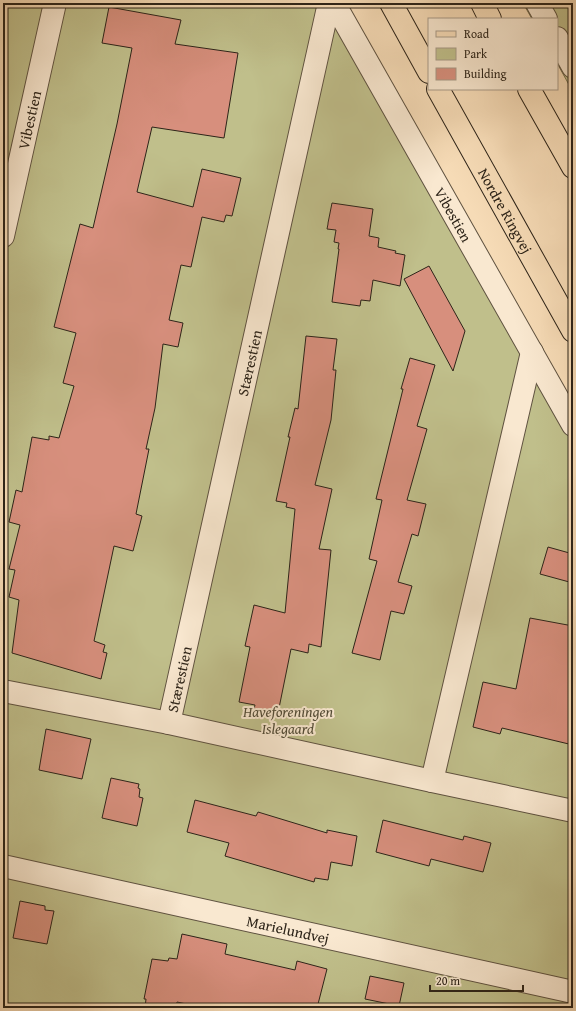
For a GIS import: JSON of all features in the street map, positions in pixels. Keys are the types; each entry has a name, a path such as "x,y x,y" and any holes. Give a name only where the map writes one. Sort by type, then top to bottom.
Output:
{"main road":[{"path":"391,3 428,70"},
{"path":"482,3 490,18"},
{"name":"Nordre Ringvej","path":"439,90 573,332"},
{"path":"530,90 573,167"}],"street":[{"name":"Vibestien","path":"3,236 55,3"},
{"name":"Stærestien","path":"169,723 329,3"},
{"name":"Vibestien","path":"334,3 573,425"},
{"path":"537,3 545,18"},
{"path":"558,40 573,67"},
{"path":"432,781 532,352"},
{"path":"3,691 169,723 573,811"},
{"name":"Marielundvej","path":"3,866 573,992"},
{"path":"570,1008 573,997"}],"green space":[{"name":"Haveforeningen Islegaard","path":"3,3 336,3 573,431 573,1008 3,1008"},
{"path":"523,3 573,3 573,92 558,65 558,18 531,18"}],"building":[{"path":"109,7 181,20 175,44 238,53 224,138 152,127 137,192 193,207 202,169 241,178 232,216 226,215 224,222 202,217 191,267 181,265 169,320 183,323 178,347 163,344 155,408 146,449 149,449 136,514 142,516 133,551 114,546 94,641 105,645 103,652 107,653 101,679 12,653 19,600 9,597 15,570 9,569 20,525 9,522 16,490 22,492 32,437 49,440 49,436 59,438 74,386 63,383 76,333 54,327 80,224 93,228 117,124 132,48 102,43"},
{"path":"332,203 373,209 369,236 379,238 378,247 396,251 395,253 405,255 400,286 373,280 370,301 361,300 360,306 332,302 339,243 334,242 336,230 327,229"},
{"path":"429,266 465,331 453,371 404,279"},
{"path":"306,336 337,339 333,370 336,370 331,420 315,485 332,489 319,549 331,550 321,647 309,644 308,653 291,649 278,713 254,709 255,705 239,702 250,647 245,646 254,605 285,613 295,509 286,507 287,503 276,501 290,437 288,437 295,408 298,409"},
{"path":"410,358 435,365 417,426 427,429 407,500 426,504 418,536 412,534 398,582 412,586 404,614 391,611 380,660 352,653 377,561 369,559 382,500 376,499 403,389 401,389"},
{"path":"548,547 573,554 573,583 540,574"},
{"path":"530,618 573,626 573,745 502,728 500,734 473,727 483,682 516,689"},
{"path":"46,729 91,739 82,779 39,770"},
{"path":"111,778 139,784 139,797 143,798 137,826 102,818"},
{"path":"195,800 256,816 258,812 327,833 327,830 357,836 352,866 331,862 328,880 315,878 314,882 225,856 229,843 187,832"},
{"path":"383,820 463,840 464,836 491,843 483,872 431,859 429,866 376,852"},
{"path":"20,901 45,906 45,910 54,911 47,944 13,938"},
{"path":"182,934 227,944 225,954 295,970 297,961 327,969 317,1008 205,1008 177,1002 176,1008 145,1008 146,999 144,999 152,959 168,961 169,958 177,959"},
{"path":"370,976 404,983 399,1006 365,999"}]}
